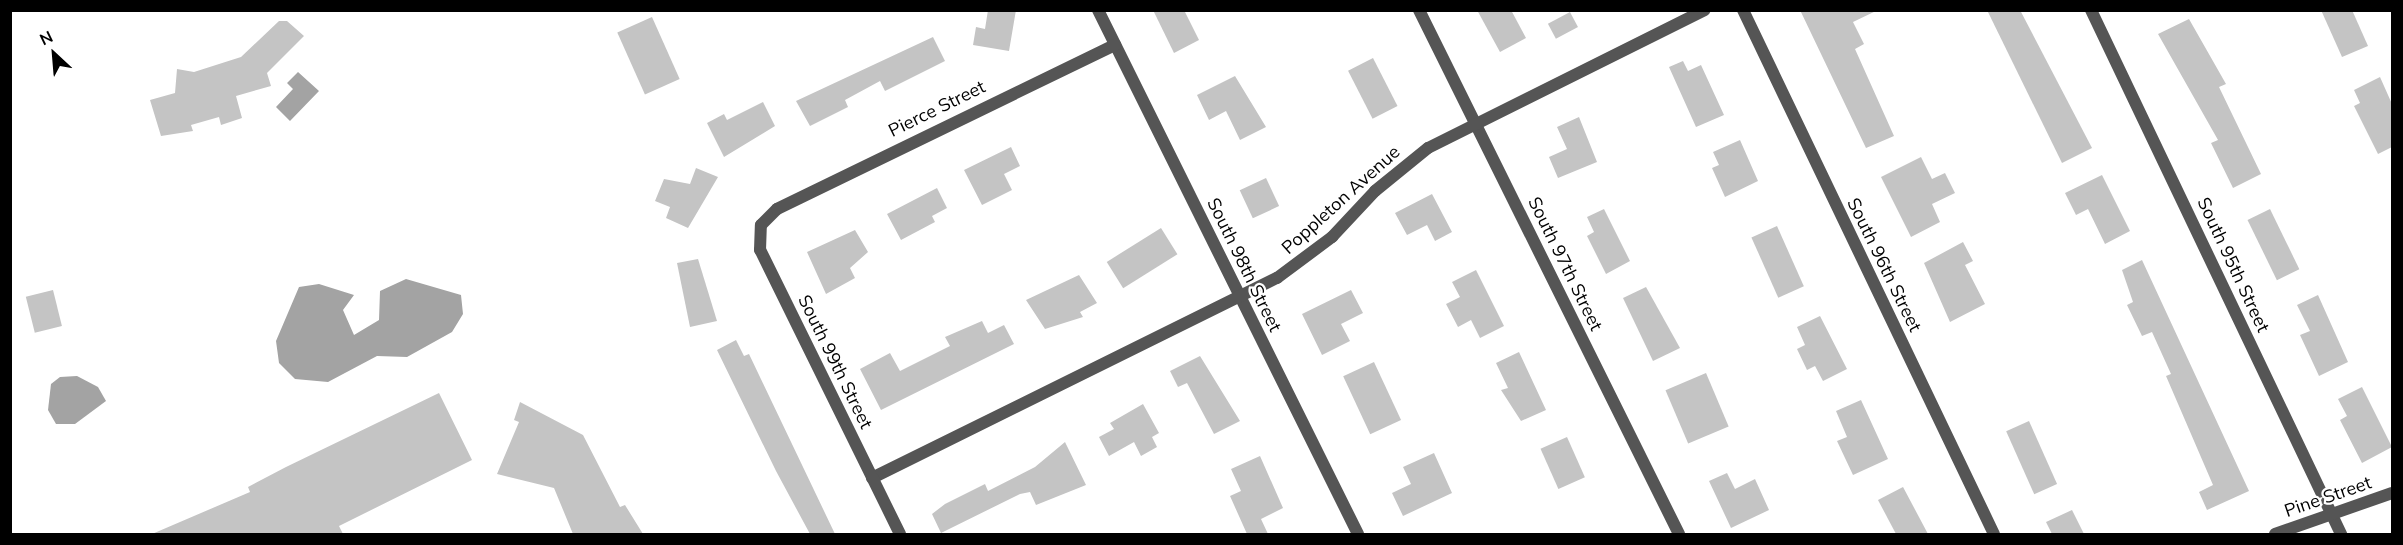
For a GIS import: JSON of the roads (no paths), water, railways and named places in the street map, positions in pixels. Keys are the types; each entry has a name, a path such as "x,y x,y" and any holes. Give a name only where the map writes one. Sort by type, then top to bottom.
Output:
{"street":[{"name":"South 98th Street","path":"1098,10 1358,534"},
{"name":"South 97th Street","path":"1419,10 1679,534"},
{"name":"Poppleton Avenue","path":"872,478 1240,297 1304,262 1400,167 1475,122 1705,10"},
{"name":"South 96th Street","path":"1743,10 1994,534"},
{"name":"South 95th Street","path":"2091,10 2341,534"},
{"name":"Pierce Street","path":"777,209 1115,45"},
{"name":"South 99th Street","path":"777,209 761,225 760,250 900,534"},
{"name":"Pine Street","path":"2275,534 2333,517 2392,493"}]}
